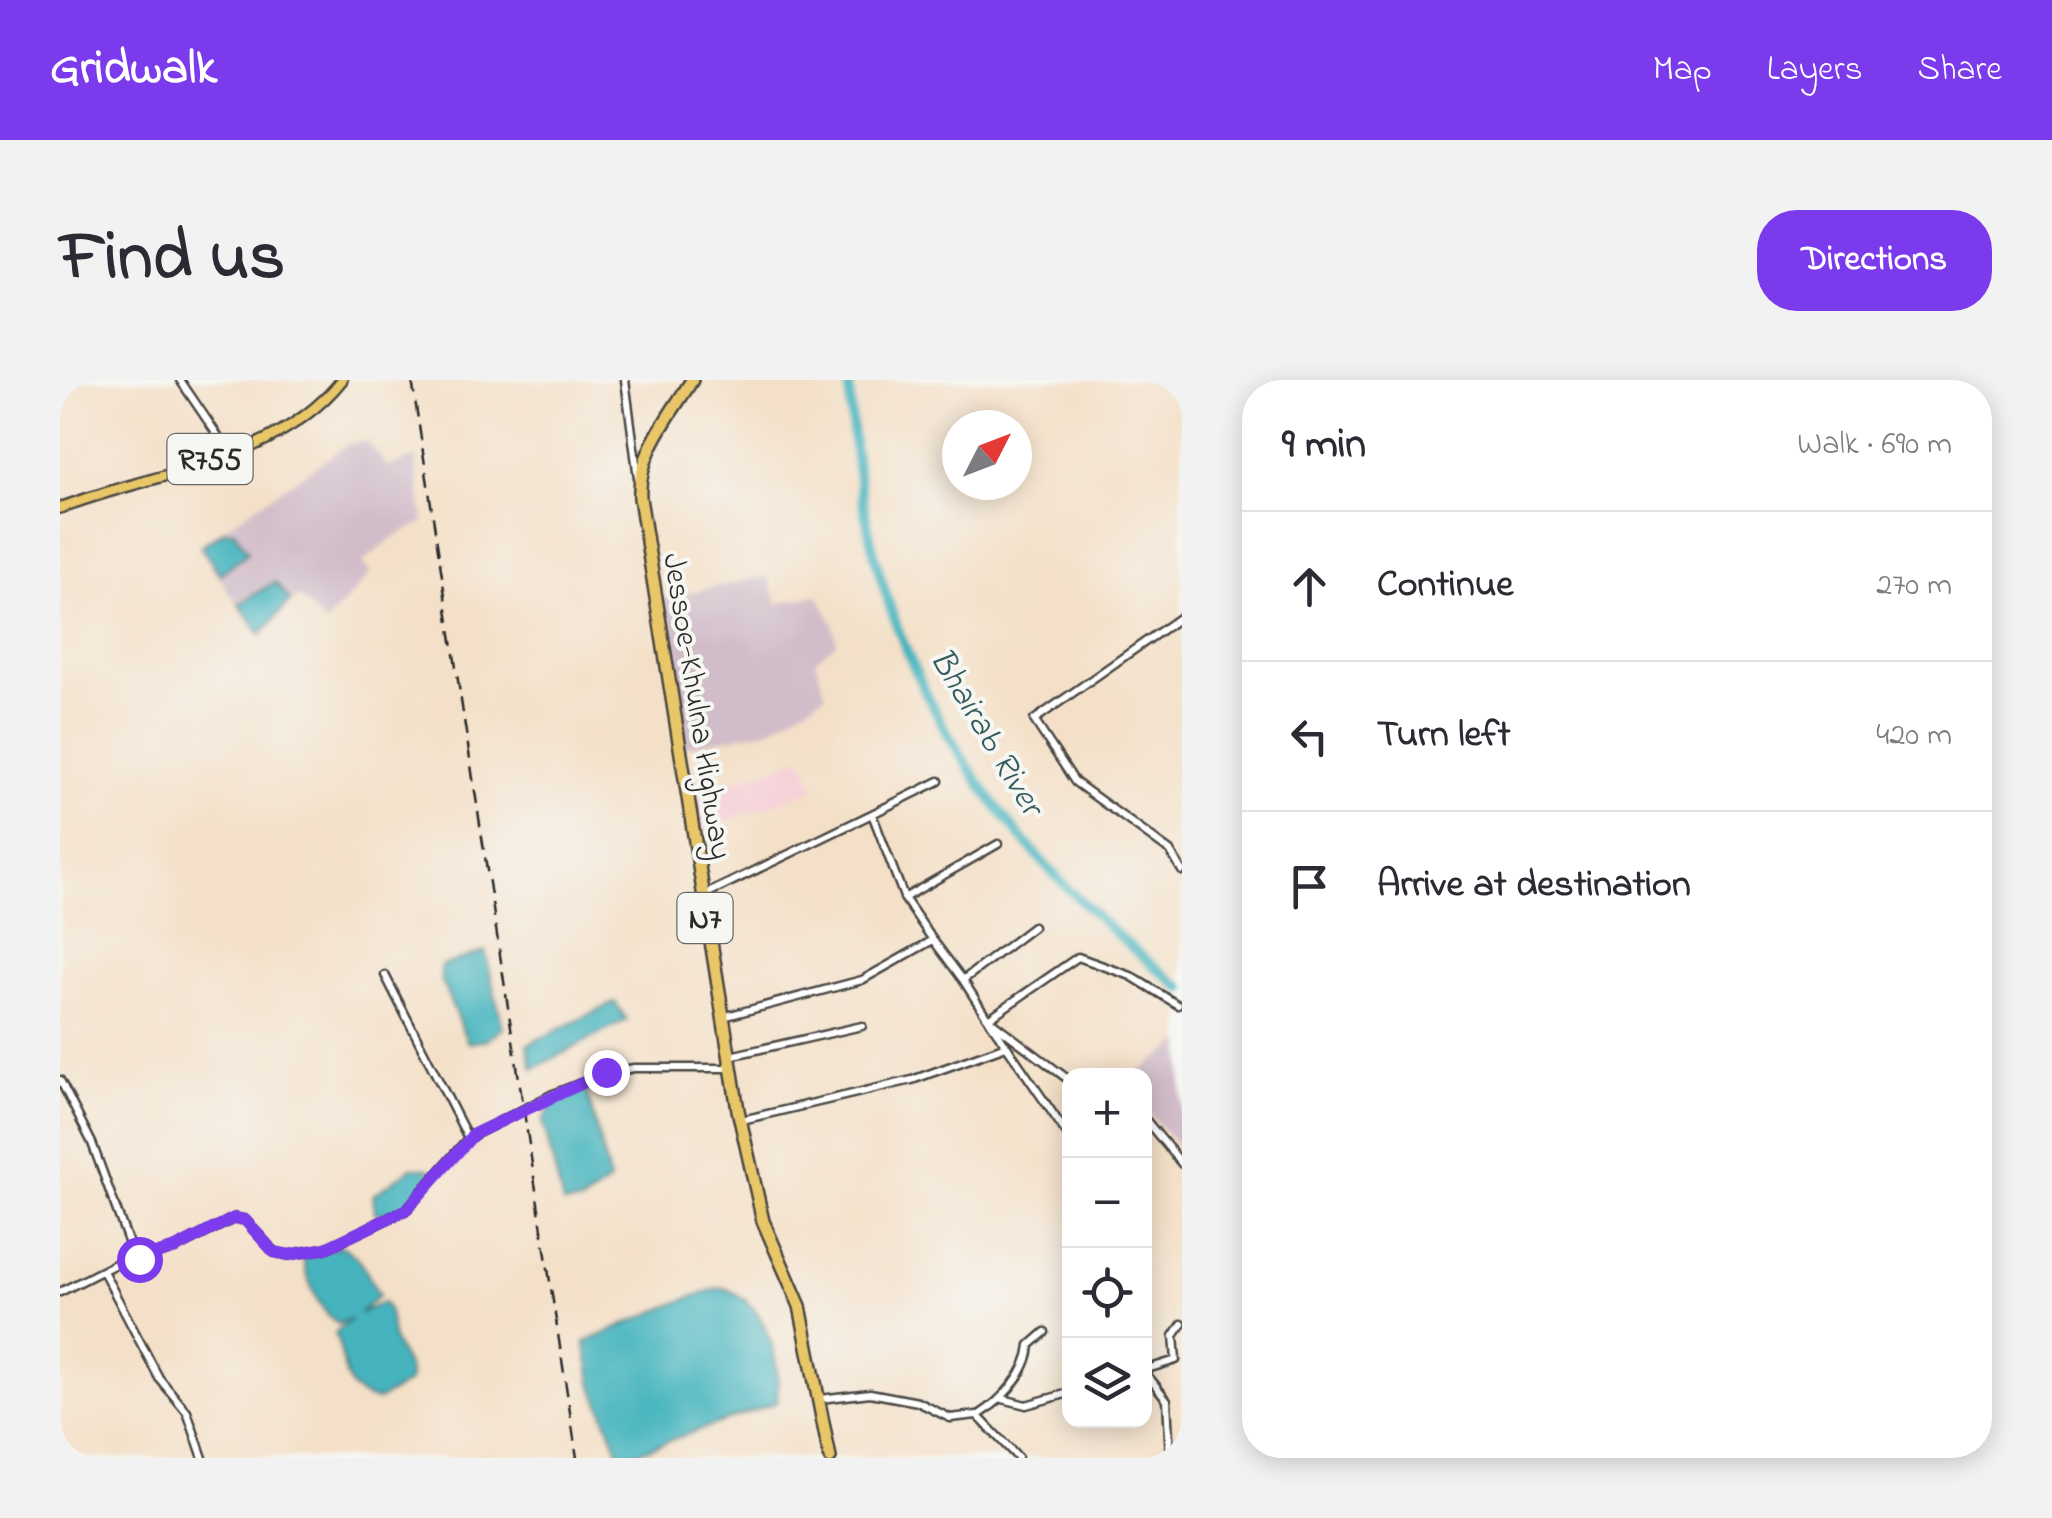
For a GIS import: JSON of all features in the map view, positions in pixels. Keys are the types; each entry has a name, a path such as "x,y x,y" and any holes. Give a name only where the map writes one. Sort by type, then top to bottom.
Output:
{"highway":[{"path":"638,479 652,446 692,380"},
{"name":"Jessoe-Khulna Highway","path":"638,479 701,896 740,1120 763,1221 800,1306 830,1458"}],"main road":[{"name":"R755","path":"60,508 289,430 320,405 342,380"}],"street":[{"path":"180,380 218,436 224,455"},
{"path":"625,380 638,479"},
{"path":"1182,616 1034,720 1075,782 1170,851 1182,871"},
{"path":"701,896 939,780"},
{"path":"872,814 904,898 1062,1126"},
{"path":"904,898 998,844"},
{"path":"962,980 1032,927"},
{"path":"722,1017 862,980 933,940"},
{"path":"988,1018 1078,956 1131,976 1178,1005"},
{"path":"385,974 468,1138"},
{"path":"988,1018 1062,1074"},
{"path":"60,1080 92,1143 132,1255 139,1259 176,1248 241,1218 274,1252 289,1255 326,1248 406,1210 468,1138 606,1072 730,1062 862,1026"},
{"path":"740,1120 912,1080 1006,1046"},
{"path":"1152,1128 1182,1164"},
{"path":"60,1292 132,1255"},
{"path":"103,1271 159,1378 188,1412 203,1458"},
{"path":"1152,1368 1176,1360 1174,1336 1182,1324"},
{"path":"820,1400 870,1393 918,1402 950,1418 978,1416 1003,1400 1008,1386 1028,1363 1030,1345 1044,1332"},
{"path":"1152,1381 1166,1400 1170,1458"},
{"path":"1003,1400 1026,1405 1062,1396"},
{"path":"978,1416 1018,1458"}],"shaded area":[{"path":"367,441 388,467 415,457 424,522 394,537 362,563 371,573 325,624 298,595 261,638 197,546 349,444"},
{"path":"767,576 778,603 818,595 833,623 837,643 815,660 826,694 769,730 684,747 662,599"},
{"path":"803,757 815,789 701,829 696,795"},
{"path":"1182,1041 1182,1152 1152,1116 1152,1068 1145,1068"}],"water":[{"path":"224,531 234,531 248,552 220,574 201,546"},
{"path":"275,582 290,600 261,634 239,604"},
{"path":"485,951 503,1028 486,1040 468,1043 441,980 441,966"},
{"path":"615,1002 627,1020 533,1069 527,1045"},
{"path":"586,1088 610,1181 581,1203 563,1204 543,1122 552,1103"},
{"path":"412,1168 428,1168 431,1176 400,1208 375,1213 373,1195"},
{"path":"342,1246 360,1260 379,1295 359,1314 383,1302 394,1341 408,1368 409,1382 378,1400 365,1397 350,1385 335,1333 351,1319 338,1324 325,1311 304,1264 303,1255"},
{"path":"724,1288 751,1307 769,1336 777,1369 777,1402 621,1458 593,1386 585,1342 677,1303"}],"waterway":[{"name":"Bhairab River","path":"849,380 858,475 877,564 905,647 942,724 988,796 1044,863 1108,927 1182,988"}],"railway":[{"path":"412,380 577,1458"}],"route":[{"path":"139,1259 176,1248 234,1218 245,1220 274,1252 289,1255 326,1248 406,1210 474,1134 606,1072"}]}
